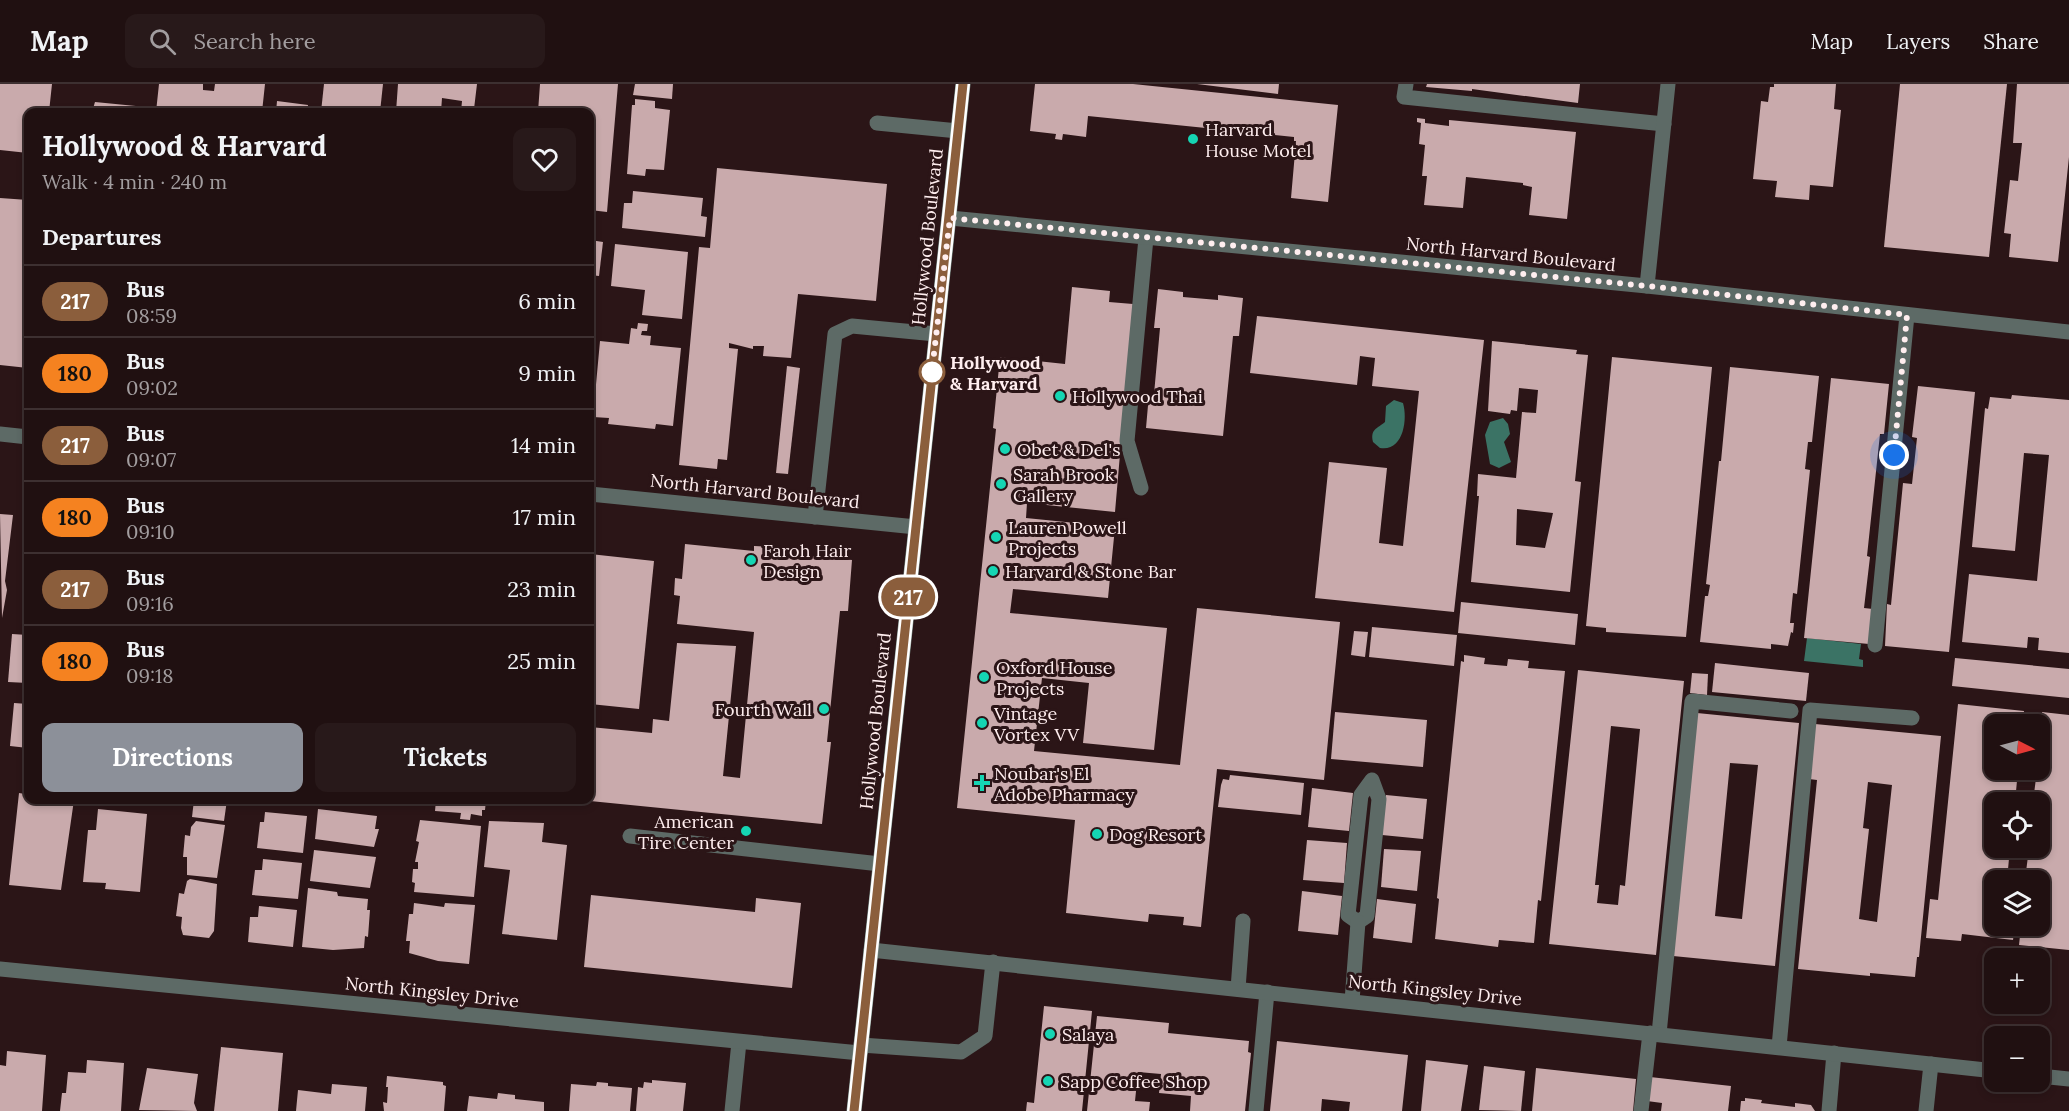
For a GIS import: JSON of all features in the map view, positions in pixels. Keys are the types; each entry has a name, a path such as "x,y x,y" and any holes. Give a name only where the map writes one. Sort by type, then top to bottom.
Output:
{"main road":[{"name":"Hollywood Boulevard","path":"854,1111 963,84"}],"street":[{"path":"1406,84 1404,97 1664,124"},
{"path":"1647,286 1668,84"},
{"path":"877,123 958,131"},
{"name":"North Harvard Boulevard","path":"950,218 1647,286 2069,332"},
{"path":"1141,488 1127,441 1146,238"},
{"path":"1875,645 1907,315"},
{"path":"815,517 835,334 852,326 936,334"},
{"path":"0,434 24,437"},
{"name":"North Harvard Boulevard","path":"594,494 916,527"},
{"path":"1641,1111 1654,1034 1692,701 1791,711"},
{"path":"1779,1047 1810,710 1912,718"},
{"path":"1372,780 1379,799 1367,916 1358,922 1348,915 1361,795 1372,780"},
{"path":"630,836 880,864"},
{"path":"1238,988 1243,921"},
{"path":"1352,1001 1358,922"},
{"name":"North Kingsley Drive","path":"871,950 1984,1070"},
{"name":"North Kingsley Drive","path":"0,969 739,1042 961,1053 985,1036 993,962"},
{"path":"1256,1111 1267,992"},
{"path":"732,1111 739,1042"},
{"path":"1829,1111 1834,1053"},
{"path":"1926,1111 1931,1064"},
{"path":"2050,1077 2069,1079"}],"shaded area":[{"path":"1394,400 1403,403 1405,418 1402,433 1394,445 1380,448 1373,442 1372,434 1385,422 1386,406"},
{"path":"1503,418 1508,424 1510,434 1504,442 1511,462 1499,468 1490,464 1485,435 1490,422"},
{"path":"1807,638 1861,644 1859,659 1863,660 1863,667 1804,661"}],"building":[{"path":"0,84 52,84 49,108 24,108 24,153 0,150"},
{"path":"159,84 203,84 203,90 214,91 215,84 265,84 262,108 156,108"},
{"path":"324,84 383,84 380,108 321,108"},
{"path":"398,84 477,84 474,108 461,108 462,101 442,98 441,108 396,108"},
{"path":"540,84 618,84 607,212 594,210 594,108 538,108"},
{"path":"635,84 673,84 672,99 633,95"},
{"path":"1035,84 1133,84 1338,105 1328,202 1291,198 1296,141 1294,137 1088,116 1086,137 1063,134 1062,140 1055,139 1056,134 1030,131"},
{"path":"1197,84 1279,84 1278,94"},
{"path":"1427,84 1580,84 1578,103 1472,89 1472,91 1426,87"},
{"path":"1774,84 1836,84 1834,109 1841,110 1833,187 1810,185 1809,200 1775,197 1777,181 1753,179 1761,101 1768,102 1770,87 1774,87"},
{"path":"1900,84 2007,84 1989,257 1884,247"},
{"path":"2017,84 2069,84 2069,157 2058,262 2009,257 2011,234 2004,233 2010,180 2018,181 2022,143 2013,143"},
{"path":"635,99 655,101 655,108 670,110 664,170 646,169 645,176 627,174 632,105 635,105"},
{"path":"277,101 308,105 308,108 276,108"},
{"path":"95,102 146,107 146,108 93,108"},
{"path":"1417,118 1425,119 1425,123 1449,126 1449,120 1576,132 1567,219 1529,215 1532,187 1523,185 1523,183 1466,177 1463,208 1424,205 1427,176 1422,176 1425,145 1419,144 1421,123 1417,122"},
{"path":"717,168 887,184 876,301 798,294 791,358 763,356 764,346 753,346 753,349 729,343 729,348 738,349 727,460 718,459 717,469 679,465 699,247 710,248"},
{"path":"633,191 703,198 701,216 707,217 705,237 622,228 624,203 632,203"},
{"path":"0,198 24,200 24,368 0,365"},
{"path":"594,241 603,242 599,276 594,275"},
{"path":"615,244 688,252 682,319 642,315 645,290 611,286"},
{"path":"1072,287 1110,291 1109,302 1133,304 1115,512 1027,503 1026,518 1115,527 1108,598 1013,589 1010,613 1167,628 1154,750 1083,743 1089,683 1042,678 1034,751 1180,765 1197,608 1340,622 1324,780 1217,769 1201,927 1183,925 1184,917 1149,914 1148,922 1066,913 1075,820 957,808 996,429 993,428 1000,357 1065,364"},
{"path":"1158,289 1183,292 1183,297 1218,300 1218,295 1243,298 1239,336 1233,336 1223,436 1146,428 1149,394 1154,394 1160,328 1154,328"},
{"path":"1257,316 1484,340 1454,612 1315,598 1329,462 1387,468 1379,543 1403,546 1419,391 1372,386 1375,358 1360,356 1357,385 1250,373"},
{"path":"638,323 648,324 647,331 642,331 641,335 651,336 650,345 681,348 673,426 656,424 655,429 608,424 609,418 594,417 600,341 629,344 631,328 637,329"},
{"path":"1492,341 1577,350 1576,354 1588,355 1575,481 1581,482 1570,592 1471,582 1479,496 1477,496 1478,474 1516,478 1522,412 1536,413 1538,390 1519,388 1517,411 1511,410 1510,414 1488,411","holes":["1517,509 1553,513 1545,548 1516,545"]},
{"path":"1612,357 1712,367 1686,637 1606,632 1606,628 1586,626"},
{"path":"787,366 800,368 788,474 776,473"},
{"path":"1730,367 1819,376 1812,442 1808,442 1805,469 1810,470 1797,594 1793,593 1790,623 1794,623 1793,633 1791,632 1788,646 1771,644 1771,649 1700,642 1705,596 1708,596 1710,585 1706,584"},
{"path":"1831,378 1889,384 1884,434 1880,434 1867,556 1870,557 1864,608 1873,609 1869,644 1804,638"},
{"path":"1918,386 1975,392 1949,652 1885,646 1887,604 1891,605 1903,483 1912,484 1917,438 1912,437"},
{"path":"2012,395 2069,400 2069,653 2038,650 2039,638 2028,637 2027,648 1962,642 1969,574 2037,581 2049,455 2024,453 2015,551 1972,547 1985,408 1988,409 1990,397 2011,399"},
{"path":"0,514 13,515 5,581 7,590 2,618"},
{"path":"685,544 754,551 754,546 773,547 773,552 852,560 848,611 840,611 827,742 831,742 822,824 594,801 594,727 652,733 653,719 669,721 677,643 736,646 723,776 740,778 754,632 677,624 680,596 674,595 675,578 682,579"},
{"path":"594,554 654,561 639,709 594,704"},
{"path":"1461,602 1578,614 1575,645 1458,633"},
{"path":"1372,627 1457,635 1454,666 1369,657"},
{"path":"1354,631 1368,632 1365,657 1351,655"},
{"path":"12,634 24,635 24,683 8,682"},
{"path":"1464,655 1485,658 1484,664 1507,666 1508,659 1529,661 1528,668 1565,671 1541,901 1538,900 1534,943 1499,940 1498,947 1435,939 1439,899 1437,898 1461,661 1464,662"},
{"path":"1955,658 2069,669 2069,698 1952,686"},
{"path":"1715,663 1809,673 1806,701 1712,692"},
{"path":"1578,670 1684,681 1656,955 1549,944","holes":["1611,726 1640,729 1625,886 1620,885 1618,905 1597,903 1599,885 1595,885"]},
{"path":"1692,673 1708,674 1707,695 1690,693"},
{"path":"14,703 24,704 24,748 10,746"},
{"path":"1958,704 2024,711 2024,714 1984,714 1984,780 2017,780 2016,792 1984,792 1984,858 2009,858 2008,870 1984,870 1984,936 2014,936 2013,940 1962,934 1961,941 1926,938 1930,899 1938,900"},
{"path":"1335,712 1427,720 1423,767 1331,759"},
{"path":"2042,712 2069,715 2069,950 2019,945 2020,936 2050,936 2050,870 2026,870 2028,858 2050,858 2050,792 2034,792 2036,780 2050,780 2050,714 2042,714"},
{"path":"1697,713 1799,723 1775,966 1673,956","holes":["1730,763 1758,765 1742,919 1715,916"]},
{"path":"1815,724 1941,736 1919,957 1917,957 1915,977 1870,973 1870,976 1798,969 1817,780 1809,779","holes":["1868,782 1892,785 1877,922 1859,919 1869,829 1863,828"]},
{"path":"1230,775 1304,783 1301,815 1218,807 1223,779 1229,780"},
{"path":"1312,788 1353,793 1349,831 1308,827"},
{"path":"19,793 24,794 24,804 73,804 61,890 9,885"},
{"path":"1386,795 1427,799 1423,839 1382,835"},
{"path":"194,804 226,804 224,821 192,817"},
{"path":"436,804 486,804 482,816 471,814 470,820 460,819 461,813 435,811"},
{"path":"98,809 147,814 140,892 105,889 106,883 83,882 88,830 96,830"},
{"path":"318,809 377,816 375,829 379,829 374,847 315,839"},
{"path":"265,812 307,816 303,853 257,848 260,822 264,822"},
{"path":"420,820 481,826 474,897 414,892 413,869 418,869 418,862 415,862"},
{"path":"196,821 225,825 217,878 187,875 187,857 183,857 185,835 190,836 191,827"},
{"path":"489,821 544,823 542,842 567,845 557,940 502,934 510,870 484,867"},
{"path":"1307,840 1347,843 1344,883 1303,880"},
{"path":"1384,849 1421,851 1417,891 1381,887"},
{"path":"314,850 376,857 370,888 310,881"},
{"path":"263,859 302,863 298,899 252,895 255,870 262,870"},
{"path":"190,879 217,884 214,931 209,938 183,935 182,917 176,916 179,893 184,894 187,881"},
{"path":"308,888 337,892 338,896 368,899 367,910 370,910 368,937 365,936 364,948 333,950 302,947"},
{"path":"1302,891 1342,896 1338,935 1298,931"},
{"path":"591,895 755,912 756,898 801,903 792,988 584,967"},
{"path":"1377,899 1416,904 1412,943 1373,938"},
{"path":"414,903 444,907 445,903 475,905 469,964 438,961 409,953 410,941 406,941 409,914 413,914"},
{"path":"259,906 297,910 293,947 248,942 250,917 258,917"},
{"path":"1044,1006 1092,1011 1082,1111 1026,1111 1027,1102 1034,1103"},
{"path":"1097,1016 1169,1023 1168,1033 1249,1041 1248,1052 1251,1053 1245,1111 1190,1111 1191,1096 1159,1093 1161,1074 1138,1072 1135,1101 1150,1102 1149,1111 1087,1111"},
{"path":"1277,1041 1408,1055 1402,1111 1349,1111 1350,1102 1322,1099 1321,1111 1270,1111"},
{"path":"221,1047 283,1053 278,1111 214,1111"},
{"path":"7,1051 46,1055 42,1111 0,1111 0,1065 6,1066"},
{"path":"87,1060 124,1063 121,1111 60,1111 62,1093 66,1093 68,1072 86,1073"},
{"path":"1426,1060 1468,1065 1461,1111 1421,1111"},
{"path":"1484,1066 1525,1071 1521,1111 1479,1110"},
{"path":"147,1068 198,1074 194,1103 197,1111 139,1110"},
{"path":"1536,1068 1636,1079 1633,1111 1532,1111"},
{"path":"387,1076 443,1082 446,1086 444,1111 384,1111 383,1102 387,1103"},
{"path":"1650,1077 1731,1086 1728,1111 1661,1111 1662,1103 1647,1101"},
{"path":"652,1080 686,1083 683,1111 636,1111 638,1087 643,1088 644,1082 652,1083"},
{"path":"597,1082 608,1083 608,1086 632,1088 630,1111 569,1111 571,1084 596,1086"},
{"path":"332,1084 367,1087 365,1111 296,1111 298,1090 331,1094"},
{"path":"498,1093 515,1095 515,1099 544,1102 544,1111 467,1111 469,1096 497,1099"},
{"path":"1745,1098 1762,1100 1761,1103 1795,1107 1795,1103 1811,1105 1815,1111 1740,1111 1741,1101 1745,1101"}],"bus line":[{"name":"217","path":"854,1111 963,84"}],"place":[{"name":"Harvard House Motel","path":"1193,139"},
{"name":"Hollywood & Harvard","path":"932,372"},
{"name":"Hollywood Thai","path":"1060,396"},
{"name":"Obet & Del's","path":"1005,449"},
{"name":"Sarah Brook Gallery","path":"1001,484"},
{"name":"Lauren Powell Projects","path":"996,537"},
{"name":"Faroh Hair Design","path":"751,560"},
{"name":"Harvard & Stone Bar","path":"993,571"},
{"name":"Oxford House Projects","path":"984,677"},
{"name":"Fourth Wall","path":"824,709"},
{"name":"Vintage Vortex VV","path":"982,723"},
{"name":"Noubar's El Adobe Pharmacy","path":"982,783"},
{"name":"American Tire Center","path":"746,831"},
{"name":"Dog Resort","path":"1097,834"},
{"name":"Salaya","path":"1050,1034"},
{"name":"Sapp Coffee Shop","path":"1048,1081"}],"route":[{"path":"932,372 931,379 950,218 1647,286 1907,315 1894,455"}]}
